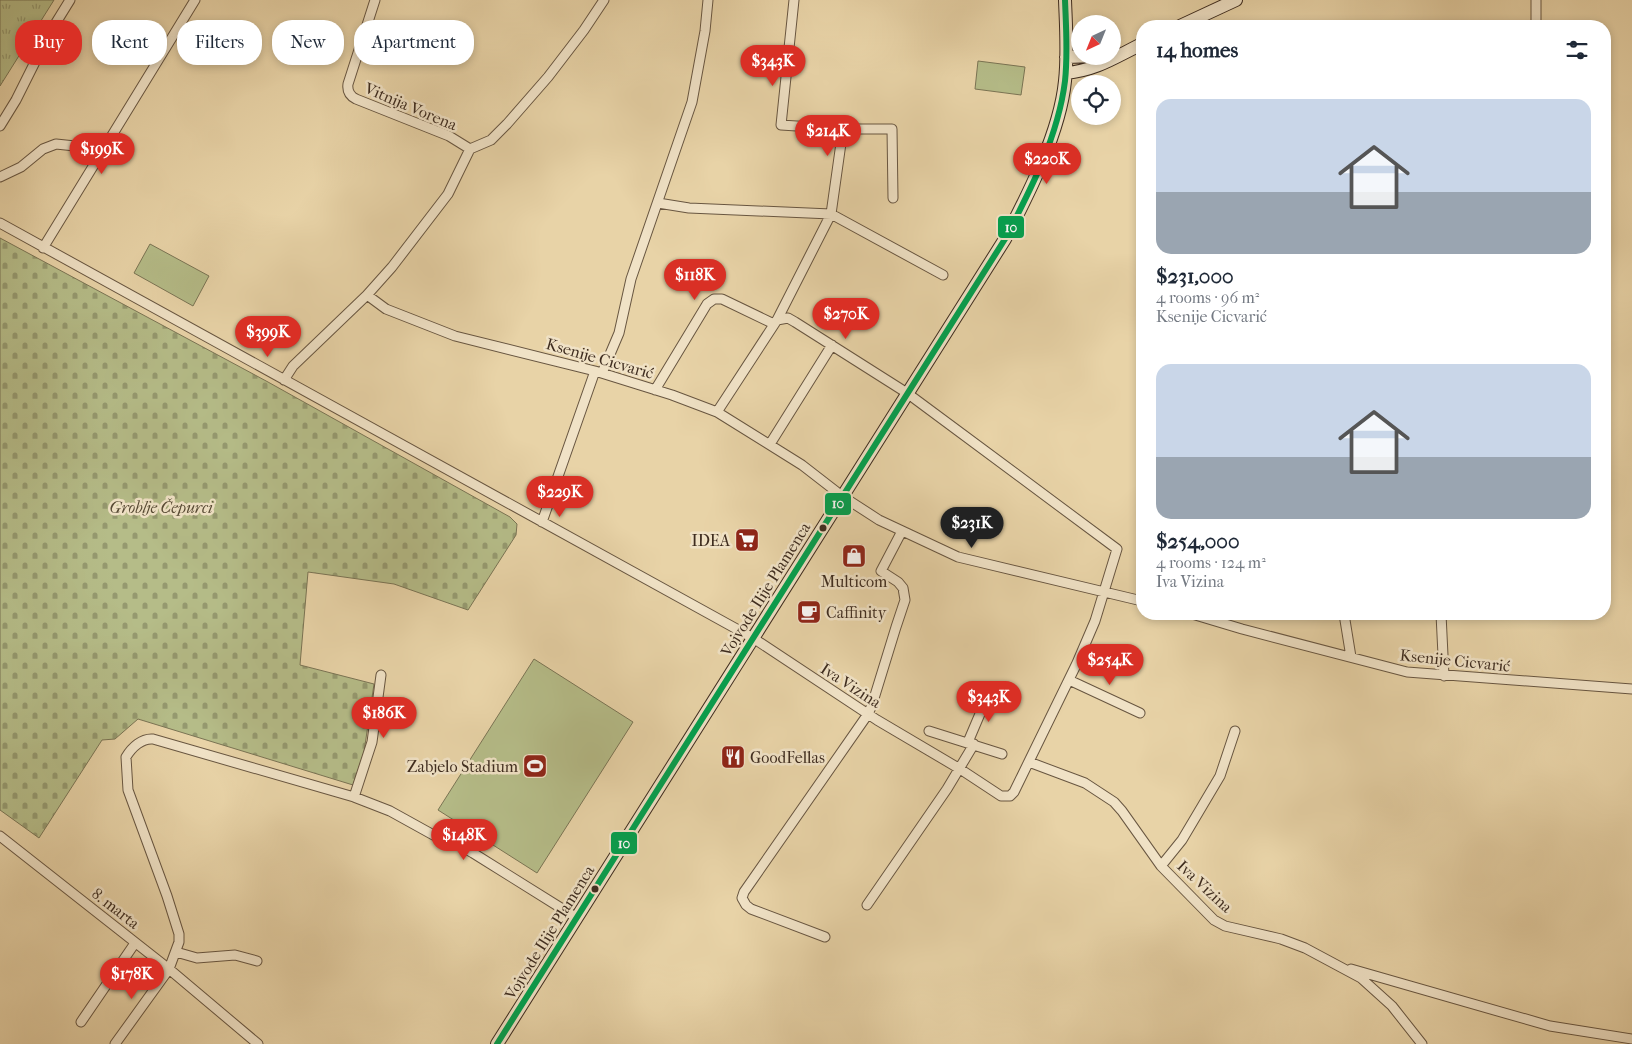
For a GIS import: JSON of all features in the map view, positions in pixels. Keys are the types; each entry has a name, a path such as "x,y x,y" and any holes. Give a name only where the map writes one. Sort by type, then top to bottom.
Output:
{"street":[{"path":"0,126 16,100 49,34 70,0"},
{"path":"43,248 195,0"},
{"name":"Vitnija Vorena","path":"375,0 348,84 350,95 449,136 470,149"},
{"path":"284,380 294,366 367,295 392,267 448,194 470,149 491,140 507,124 548,77 604,0"},
{"path":"542,522 599,372 619,333 631,279 692,102 705,30 708,0"},
{"path":"794,0 781,125 843,130 892,130 892,198"},
{"name":"Vojvode Ilije Plamenca","path":"497,1044 1005,239 1047,148 1066,82 1065,0"},
{"path":"1193,20 1236,0"},
{"path":"1536,0 1536,20"},
{"path":"1121,53 1136,46"},
{"path":"1066,57 1071,57"},
{"path":"1066,73 1088,70 1103,65"},
{"path":"717,412 776,322 830,214 843,130"},
{"path":"0,177 21,167 43,149 56,144 75,146 100,155"},
{"path":"658,203 690,208 830,214 943,275"},
{"name":"Iva Vizina","path":"0,223 753,638 868,714 1001,796 1006,797 1014,792 1069,680 1095,621 1117,549 907,393"},
{"name":"Ksenije Cicvarić","path":"367,295 386,309 455,336 599,372 717,412 815,474 842,496"},
{"path":"655,390 707,304 714,299 722,298 776,322 788,318 907,393"},
{"path":"770,444 832,345"},
{"path":"842,496 879,520 958,558 1136,599"},
{"path":"825,936 751,909 742,898 744,892 868,714 875,698 884,663 905,600 903,588 898,582 881,571 902,531"},
{"name":"Ksenije Cicvarić","path":"1212,620 1407,672 1632,689"},
{"path":"1345,620 1352,658"},
{"path":"1441,620 1444,676"},
{"path":"354,797 372,742 381,674"},
{"path":"1069,680 1140,713"},
{"path":"867,905 960,769 988,695"},
{"path":"929,731 1002,754"},
{"path":"1161,866 1182,840 1220,776 1235,731"},
{"path":"115,1044 169,969 176,952 180,934 128,790 126,757 141,741 147,739 153,739 354,797 390,811 437,837 465,849 577,918"},
{"name":"Iva Vizina","path":"1029,762 1085,783 1101,792 1122,811 1161,866 1214,920 1225,926 1281,939 1305,948 1361,978 1392,1006 1422,1044"},
{"name":"8. marta","path":"0,836 169,969 258,1044"},
{"path":"81,1022 135,943"},
{"path":"176,952 198,958 235,955 257,961"},
{"path":"1338,965 1550,1026 1632,1039"}],"green space":[{"path":"0,0 54,0 41,20 15,20 15,62 0,86"},
{"path":"978,61 1025,67 1021,95 975,89"},
{"name":"Groblje Čepurci","path":"0,238 268,382 510,517 517,524 516,535 468,610 394,584 308,572 300,665 374,684 364,752 353,785 138,719 115,739 102,740 39,838 0,810"},
{"path":"150,244 209,276 193,306 134,273"},
{"name":"Zabjelo Stadium","path":"534,659 633,722 537,873 438,810"}],"transit line":[{"name":"10","path":"497,1044 1005,239 1042,162 1056,122 1065,81 1065,0"}],"place":[{"name":"IDEA","path":"747,540"},
{"name":"Multicom","path":"854,556"},
{"name":"Caffinity","path":"809,612"},
{"name":"GoodFellas","path":"733,757"},
{"name":"Zabjelo Stadium","path":"535,766"}]}
